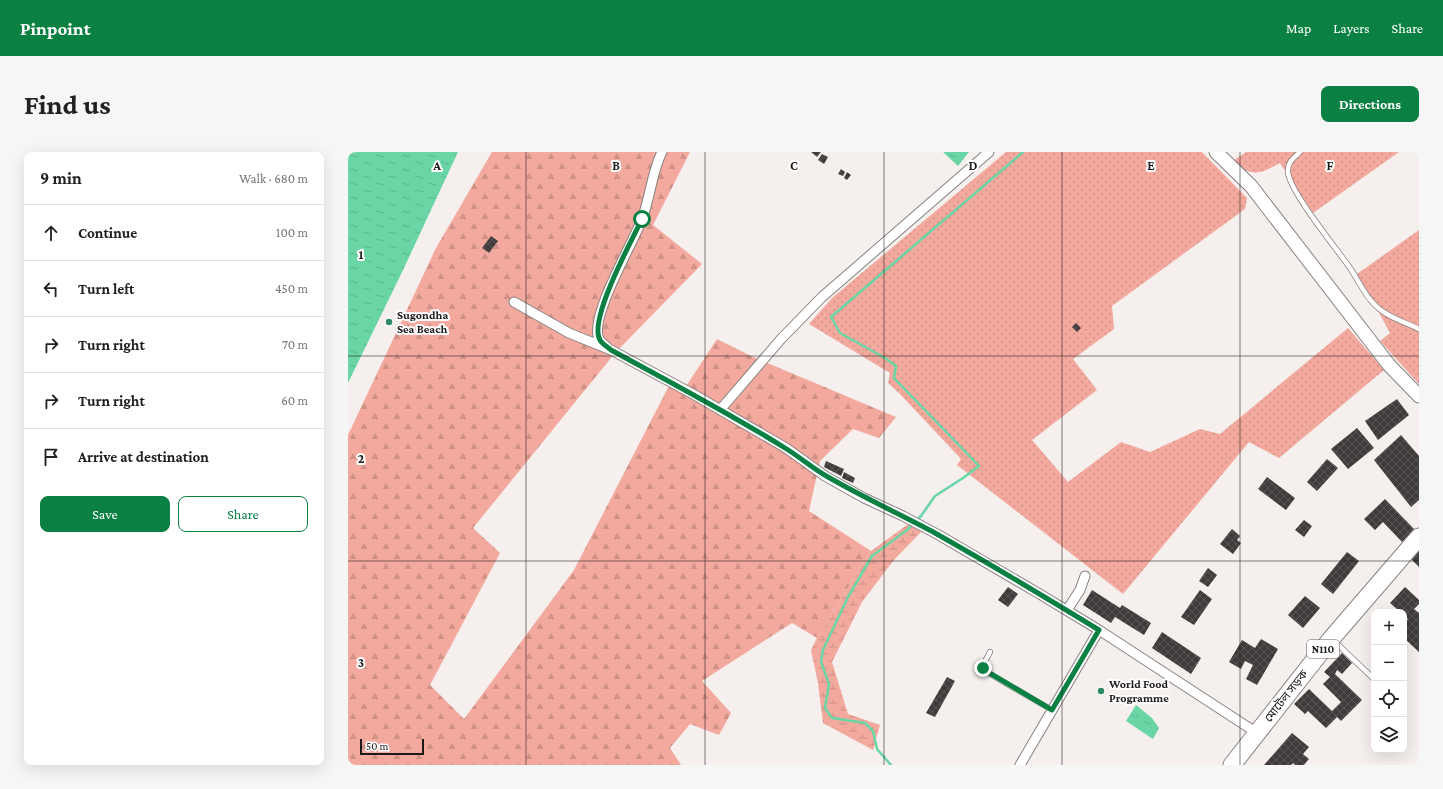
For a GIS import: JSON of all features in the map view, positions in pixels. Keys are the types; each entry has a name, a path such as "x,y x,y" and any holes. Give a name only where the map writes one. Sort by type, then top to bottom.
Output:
{"highway":[{"name":"মোটেল সড়ক","path":"1232,765 1331,639 1419,537"}],"street":[{"path":"611,350 600,341 598,334 599,316 611,285 642,219 662,152"},
{"path":"720,410 781,339 822,297 989,152"},
{"path":"1216,152 1251,186 1389,365 1419,396"},
{"path":"514,302 569,333 611,350 786,448 825,476 864,498 903,516 936,534 1067,610 1257,733"},
{"path":"1067,610 1073,603 1080,590 1085,576"},
{"path":"1020,765 1099,630"}],"lane":[{"path":"1300,152 1288,165 1287,171 1293,186 1353,272 1364,293 1376,307 1419,328"},
{"path":"1331,639 1371,676"},
{"path":"990,652 983,665 986,671 1052,710"}],"green space":[{"path":"492,152 690,152 653,225 702,264 615,353 473,528 500,553 430,685 464,719 574,570 671,382 685,388 717,339 751,356 896,417 879,438 853,429 820,461 809,511 871,551 817,638 792,623 702,681 731,713 719,735 690,724 670,748 681,765 348,765 348,435 436,248"},
{"path":"1006,152 1202,152 1247,198 1245,209 1112,306 1114,329 1073,359 1097,390 1032,440 1068,482 1121,442 1150,452 1200,429 1220,434 1348,328 1384,370 1279,458 1249,442 1123,594 957,465 961,459 888,383 890,373 809,324 832,298"},
{"path":"1246,152 1399,152 1313,213 1280,163 1261,172 1251,172 1245,170 1233,161"},
{"path":"1419,230 1419,384 1380,341 1390,333 1357,274"},
{"path":"911,522 923,530 893,561 862,602 832,662 848,714 880,725 873,750 823,723 818,683 811,650 871,551"}],"water":[{"path":"348,152 458,152 348,383"},
{"path":"943,152 969,152 958,166"},
{"path":"1136,705 1152,718 1159,728 1153,739 1126,721"}],"building":[{"path":"811,152 821,152 817,157"},
{"path":"822,154 828,157 824,164 818,160"},
{"path":"841,169 845,172 843,176 838,174"},
{"path":"847,172 851,175 847,180 844,178"},
{"path":"491,236 498,241 489,253 482,248"},
{"path":"1076,323 1081,328 1077,332 1072,327"},
{"path":"1397,399 1409,415 1378,440 1365,421"},
{"path":"1357,428 1374,448 1348,469 1331,449"},
{"path":"1401,435 1419,456 1419,500 1411,507 1374,460"},
{"path":"1327,459 1338,468 1317,491 1307,482"},
{"path":"826,461 844,469 841,476 824,467"},
{"path":"844,472 855,478 853,483 842,478"},
{"path":"1267,477 1295,498 1286,510 1258,489"},
{"path":"1385,499 1414,529 1402,542 1383,522 1375,530 1364,519"},
{"path":"1304,520 1312,526 1304,537 1295,530"},
{"path":"1232,529 1240,536 1237,540 1241,543 1233,554 1220,544"},
{"path":"1419,551 1419,567 1411,559"},
{"path":"1347,552 1359,561 1333,594 1321,584"},
{"path":"1208,568 1217,575 1208,587 1199,581"},
{"path":"1008,587 1018,594 1008,607 998,600"},
{"path":"1405,587 1419,600 1419,604 1414,609 1419,613 1419,652 1407,641 1407,609 1397,609 1390,603"},
{"path":"1092,590 1120,608 1122,605 1151,623 1144,635 1115,617 1111,623 1083,605"},
{"path":"1200,590 1212,599 1194,625 1181,617"},
{"path":"1305,596 1320,608 1303,628 1288,615"},
{"path":"1162,632 1201,658 1191,674 1152,648"},
{"path":"1261,639 1278,649 1257,685 1246,679 1253,665 1245,661 1241,669 1229,662 1242,640 1255,648"},
{"path":"1342,653 1352,663 1342,674 1337,670 1335,674 1362,700 1341,721 1337,717 1326,728 1308,711 1305,714 1294,704 1309,689 1332,711 1341,702 1323,684 1330,677 1324,672"},
{"path":"947,677 955,681 935,717 926,713"},
{"path":"1292,733 1309,747 1303,754 1309,759 1304,765 1295,765 1293,763 1291,765 1264,765"}],"waterway":[{"path":"891,765 877,749 873,731 865,723 832,718 825,708 829,684 821,662 823,650 848,597 872,556 907,530 921,516 935,496 979,466 894,378 896,366 885,358 840,333 831,317 1023,152"}],"place":[{"name":"Sugondha Sea Beach","path":"389,322"},
{"name":"World Food Programme","path":"1101,691"}],"route":[{"path":"642,219 611,285 599,316 598,334 600,341 611,350 693,394 786,448 825,476 864,498 903,516 936,534 1099,630 1052,710 983,668"}]}
